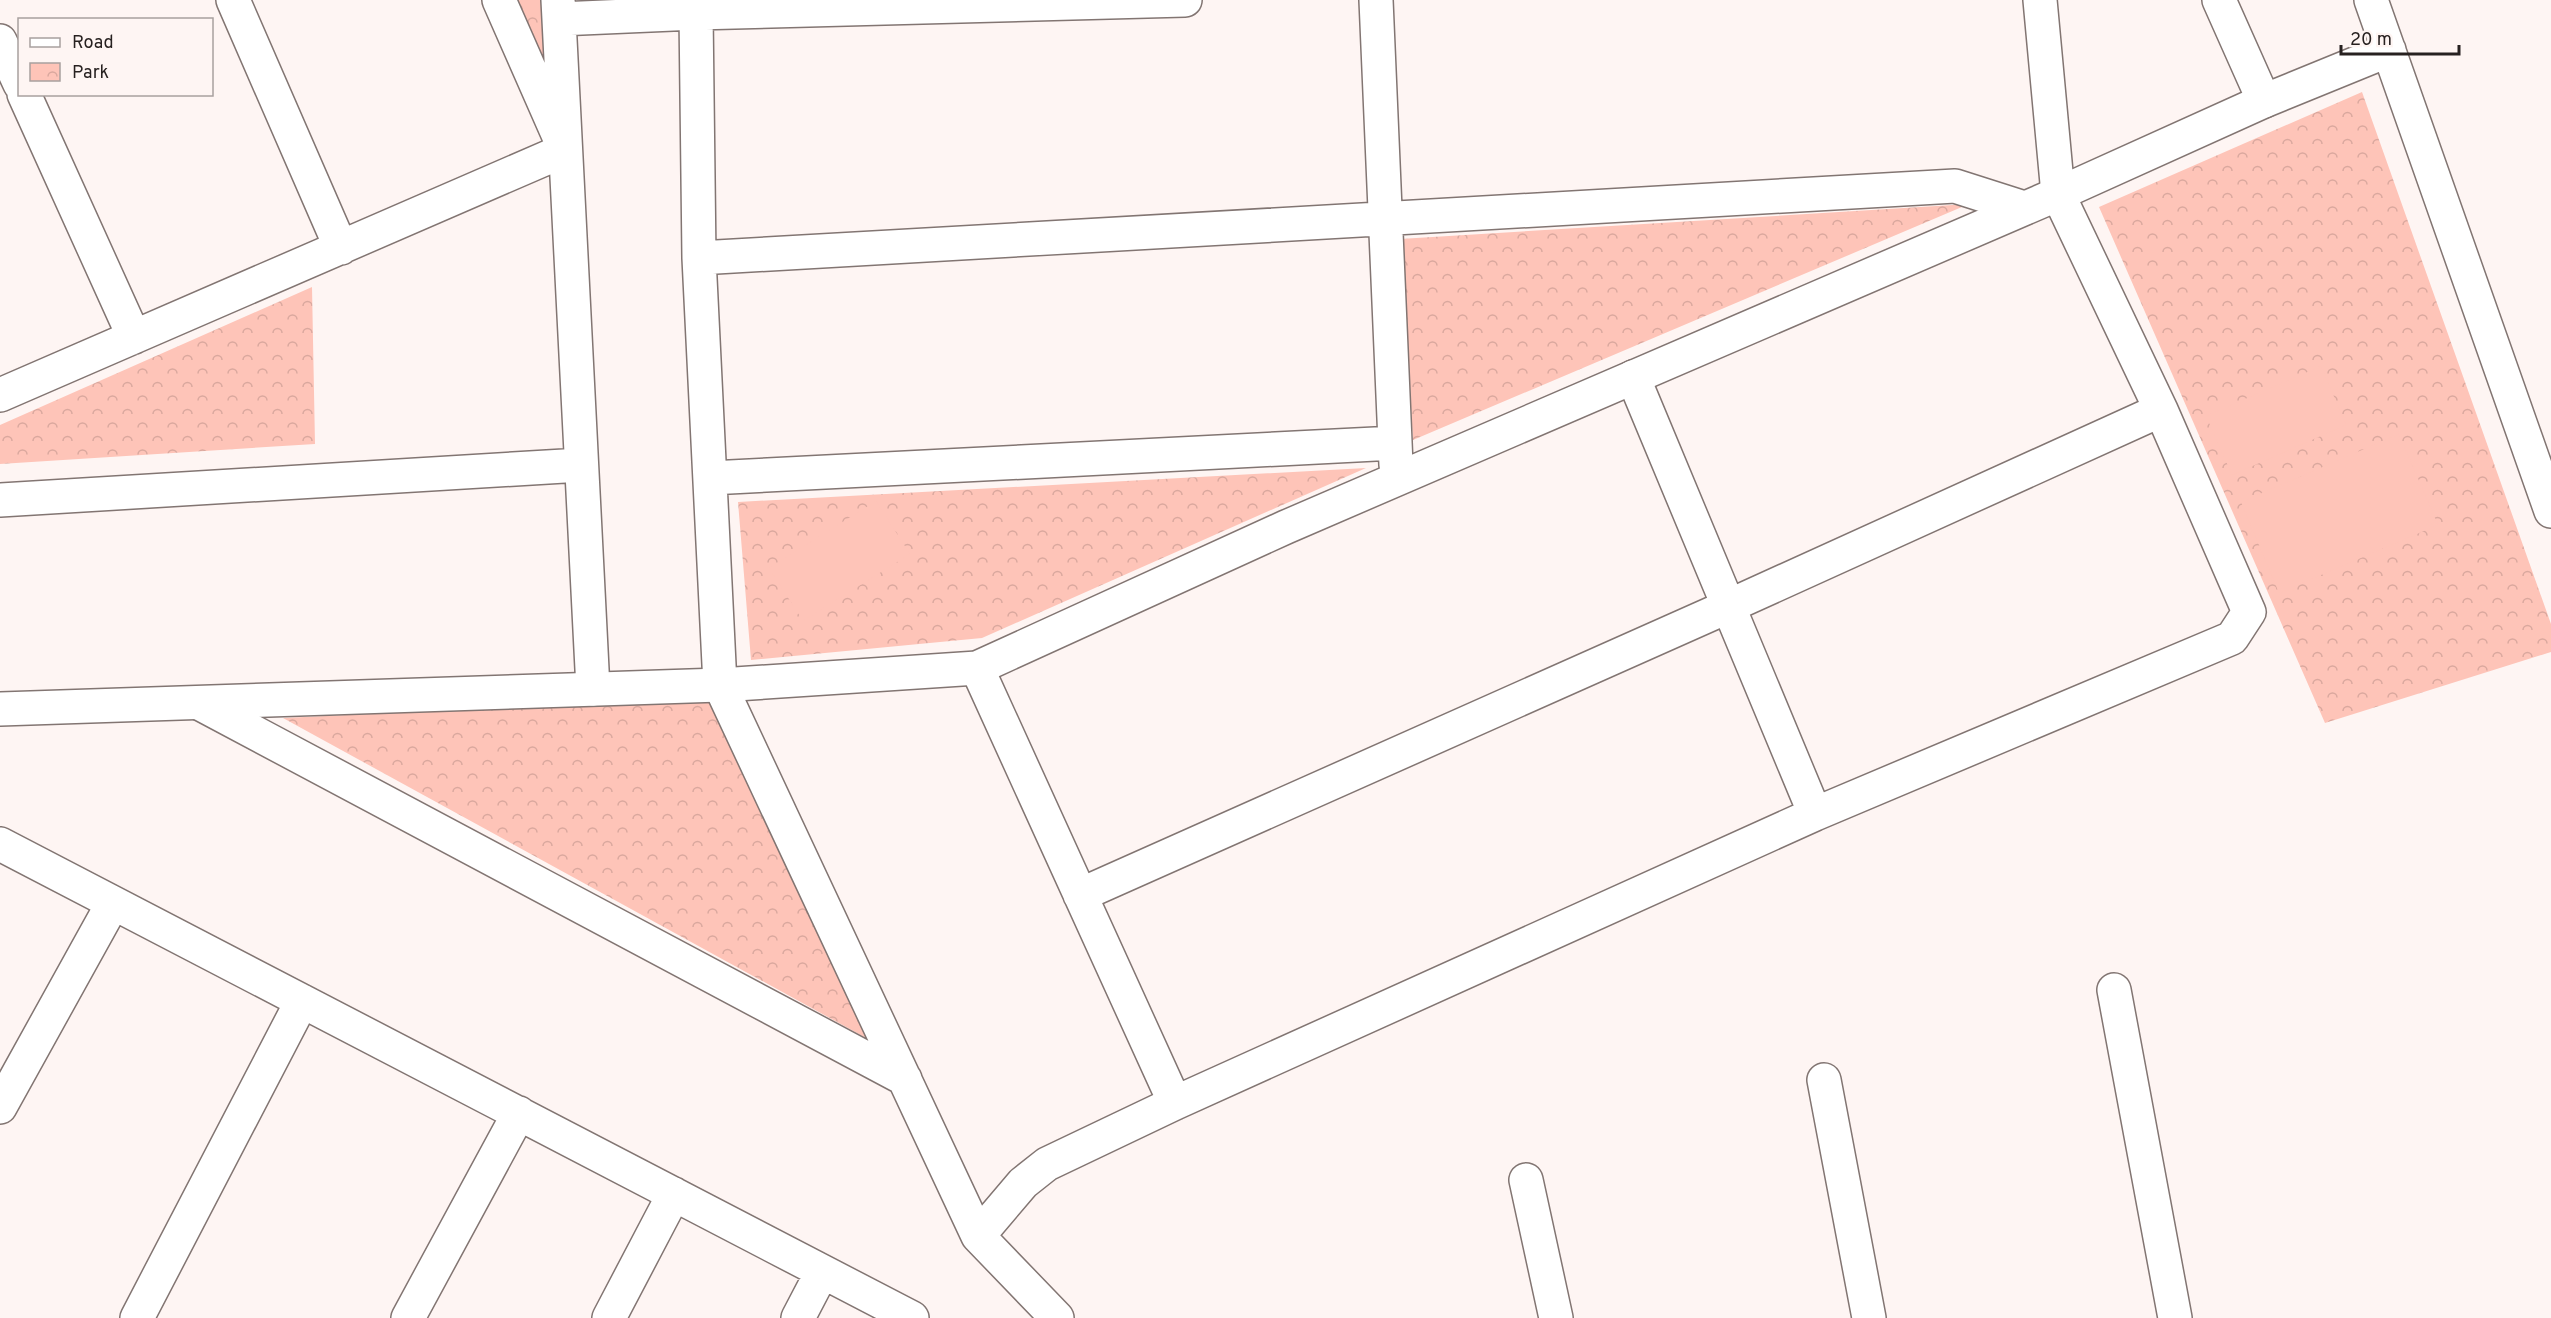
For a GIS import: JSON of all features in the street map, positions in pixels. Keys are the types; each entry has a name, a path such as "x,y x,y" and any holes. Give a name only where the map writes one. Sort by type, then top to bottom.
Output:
{"street":[{"path":"233,0 341,248"},
{"path":"498,0 565,150"},
{"path":"593,689 559,10 1185,0"},
{"path":"1376,0 1396,479"},
{"path":"978,1236 1023,1183 1047,1164 1175,1103 1815,814 2232,638 2249,612 2161,410 2058,194 2040,0"},
{"path":"2219,0 2264,101"},
{"path":"2371,0 2551,511"},
{"path":"695,7 699,258 720,685 978,1236 1057,1318"},
{"path":"0,41 18,80"},
{"path":"0,709 720,685 977,668 1396,479 2058,194 2264,101 2389,50"},
{"path":"25,96 134,338"},
{"path":"0,396 565,150"},
{"path":"699,258 1955,186 2024,208"},
{"path":"1633,377 1815,814"},
{"path":"1080,895 1729,606 2161,410"},
{"path":"710,478 1395,443"},
{"path":"0,500 581,465"},
{"path":"977,668 1175,1103"},
{"path":"199,703 905,1079"},
{"path":"0,844 912,1318"},
{"path":"0,1107 113,903"},
{"path":"2114,990 2175,1318"},
{"path":"138,1318 302,1001"},
{"path":"1824,1080 1869,1318"},
{"path":"408,1318 519,1113"},
{"path":"1526,1180 1556,1318"},
{"path":"609,1318 674,1194"},
{"path":"798,1318 822,1272"}],"green space":[{"path":"514,0 542,0 549,81"},
{"path":"2362,92 2551,624 2551,652 2325,723 2099,207"},
{"path":"1969,204 1413,440 1400,239"},
{"path":"312,287 315,444 0,464 0,425"},
{"path":"2321,366 2346,425 2232,475 2206,416"},
{"path":"2399,434 2438,525 2279,593 2241,502"},
{"path":"1366,468 982,638 751,660 738,502"},
{"path":"876,501 910,554 803,621 769,568"},
{"path":"707,698 868,1039 283,718"}]}
